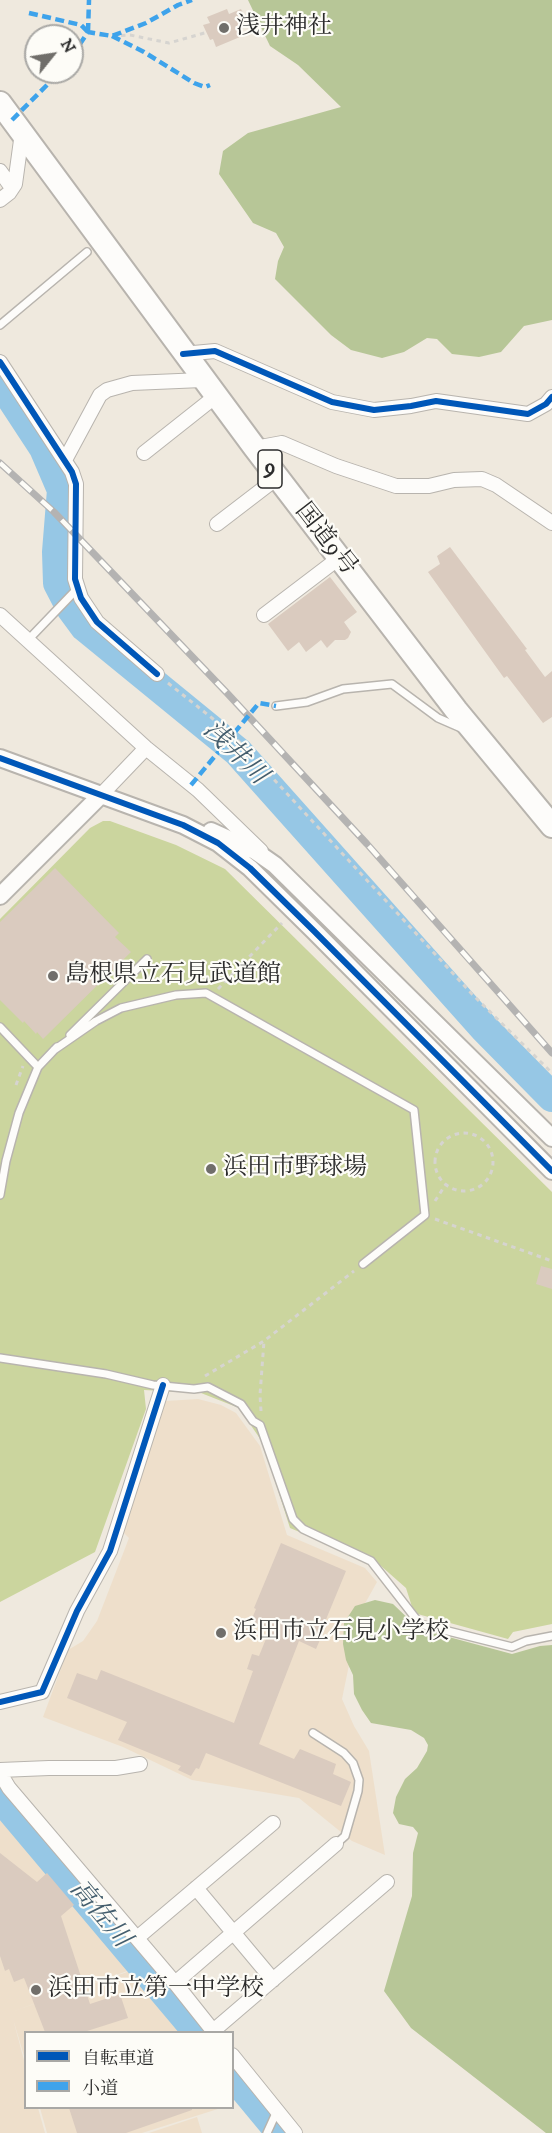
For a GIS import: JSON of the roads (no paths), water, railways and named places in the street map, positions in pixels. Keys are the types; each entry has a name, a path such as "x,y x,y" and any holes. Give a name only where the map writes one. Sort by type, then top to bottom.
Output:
{"highway":[{"name":"国道9号","path":"0,103 183,354 477,736 552,826"}],"street":[{"path":"0,200 15,184 22,133"},
{"path":"0,171 12,188"},
{"path":"183,354 215,351 332,402 374,410 411,406 436,400 528,414 546,404 552,397"},
{"path":"0,362 65,459 76,484 75,591 97,622 157,675"},
{"path":"65,459 100,395 107,390 132,383 209,388"},
{"path":"144,453 209,388"},
{"path":"255,448 282,443 336,466 396,486 429,486 454,480 482,479 496,485 552,523"},
{"path":"217,524 278,478"},
{"path":"264,615 339,558"},
{"path":"0,615 146,748 198,790 398,984 552,1138"},
{"path":"0,896 146,748"},
{"path":"0,758 183,825 218,843 250,868 552,1171"},
{"path":"183,825 215,831 255,850 275,865"},
{"path":"0,1702 42,1692 77,1611 110,1551 164,1385"},
{"path":"140,1764 116,1768 49,1767 0,1772 9,1788 213,2031"},
{"path":"137,1938 273,1823"},
{"path":"174,1983 336,1844"},
{"path":"215,2031 387,1882"},
{"path":"196,1888 273,1980"},
{"path":"234,2058 294,2133"}],"lane":[{"path":"0,325 87,252"},
{"path":"28,640 75,591"},
{"path":"276,706 307,702 343,689 392,684 438,718 477,736"},
{"path":"0,1195 6,1161 19,1113 38,1067 147,959"},
{"path":"54,1050 96,1021 121,1008 176,995 206,993 414,1110 425,1215 363,1264"},
{"path":"0,1027 38,1067"},
{"path":"0,1358 106,1374 153,1385 194,1389 208,1387 242,1404 253,1422 260,1425 293,1519 303,1529 371,1561 420,1624 512,1647 526,1641 552,1636"},
{"path":"313,1732 345,1753 353,1763 359,1780 345,1836 336,1844"},
{"path":"268,2132 276,2113"}],"waterway":[{"name":"浅井川","path":"0,381 44,448 62,490 57,552 58,583 71,608 85,627 238,752 485,1029 552,1097"},
{"name":"高佐川","path":"0,1797 197,2031"},
{"name":"高佐川","path":"234,2076 281,2133"}],"railway":[{"path":"0,463 54,512 227,693 367,844 552,1053"}],"place":[{"name":"浅井神社","path":"224,28"},
{"name":"島根県立石見武道館","path":"53,976"},
{"name":"浜田市野球場","path":"211,1169"},
{"name":"浜田市立石見小学校","path":"221,1633"},
{"name":"浜田市立第一中学校","path":"36,1990"}]}
